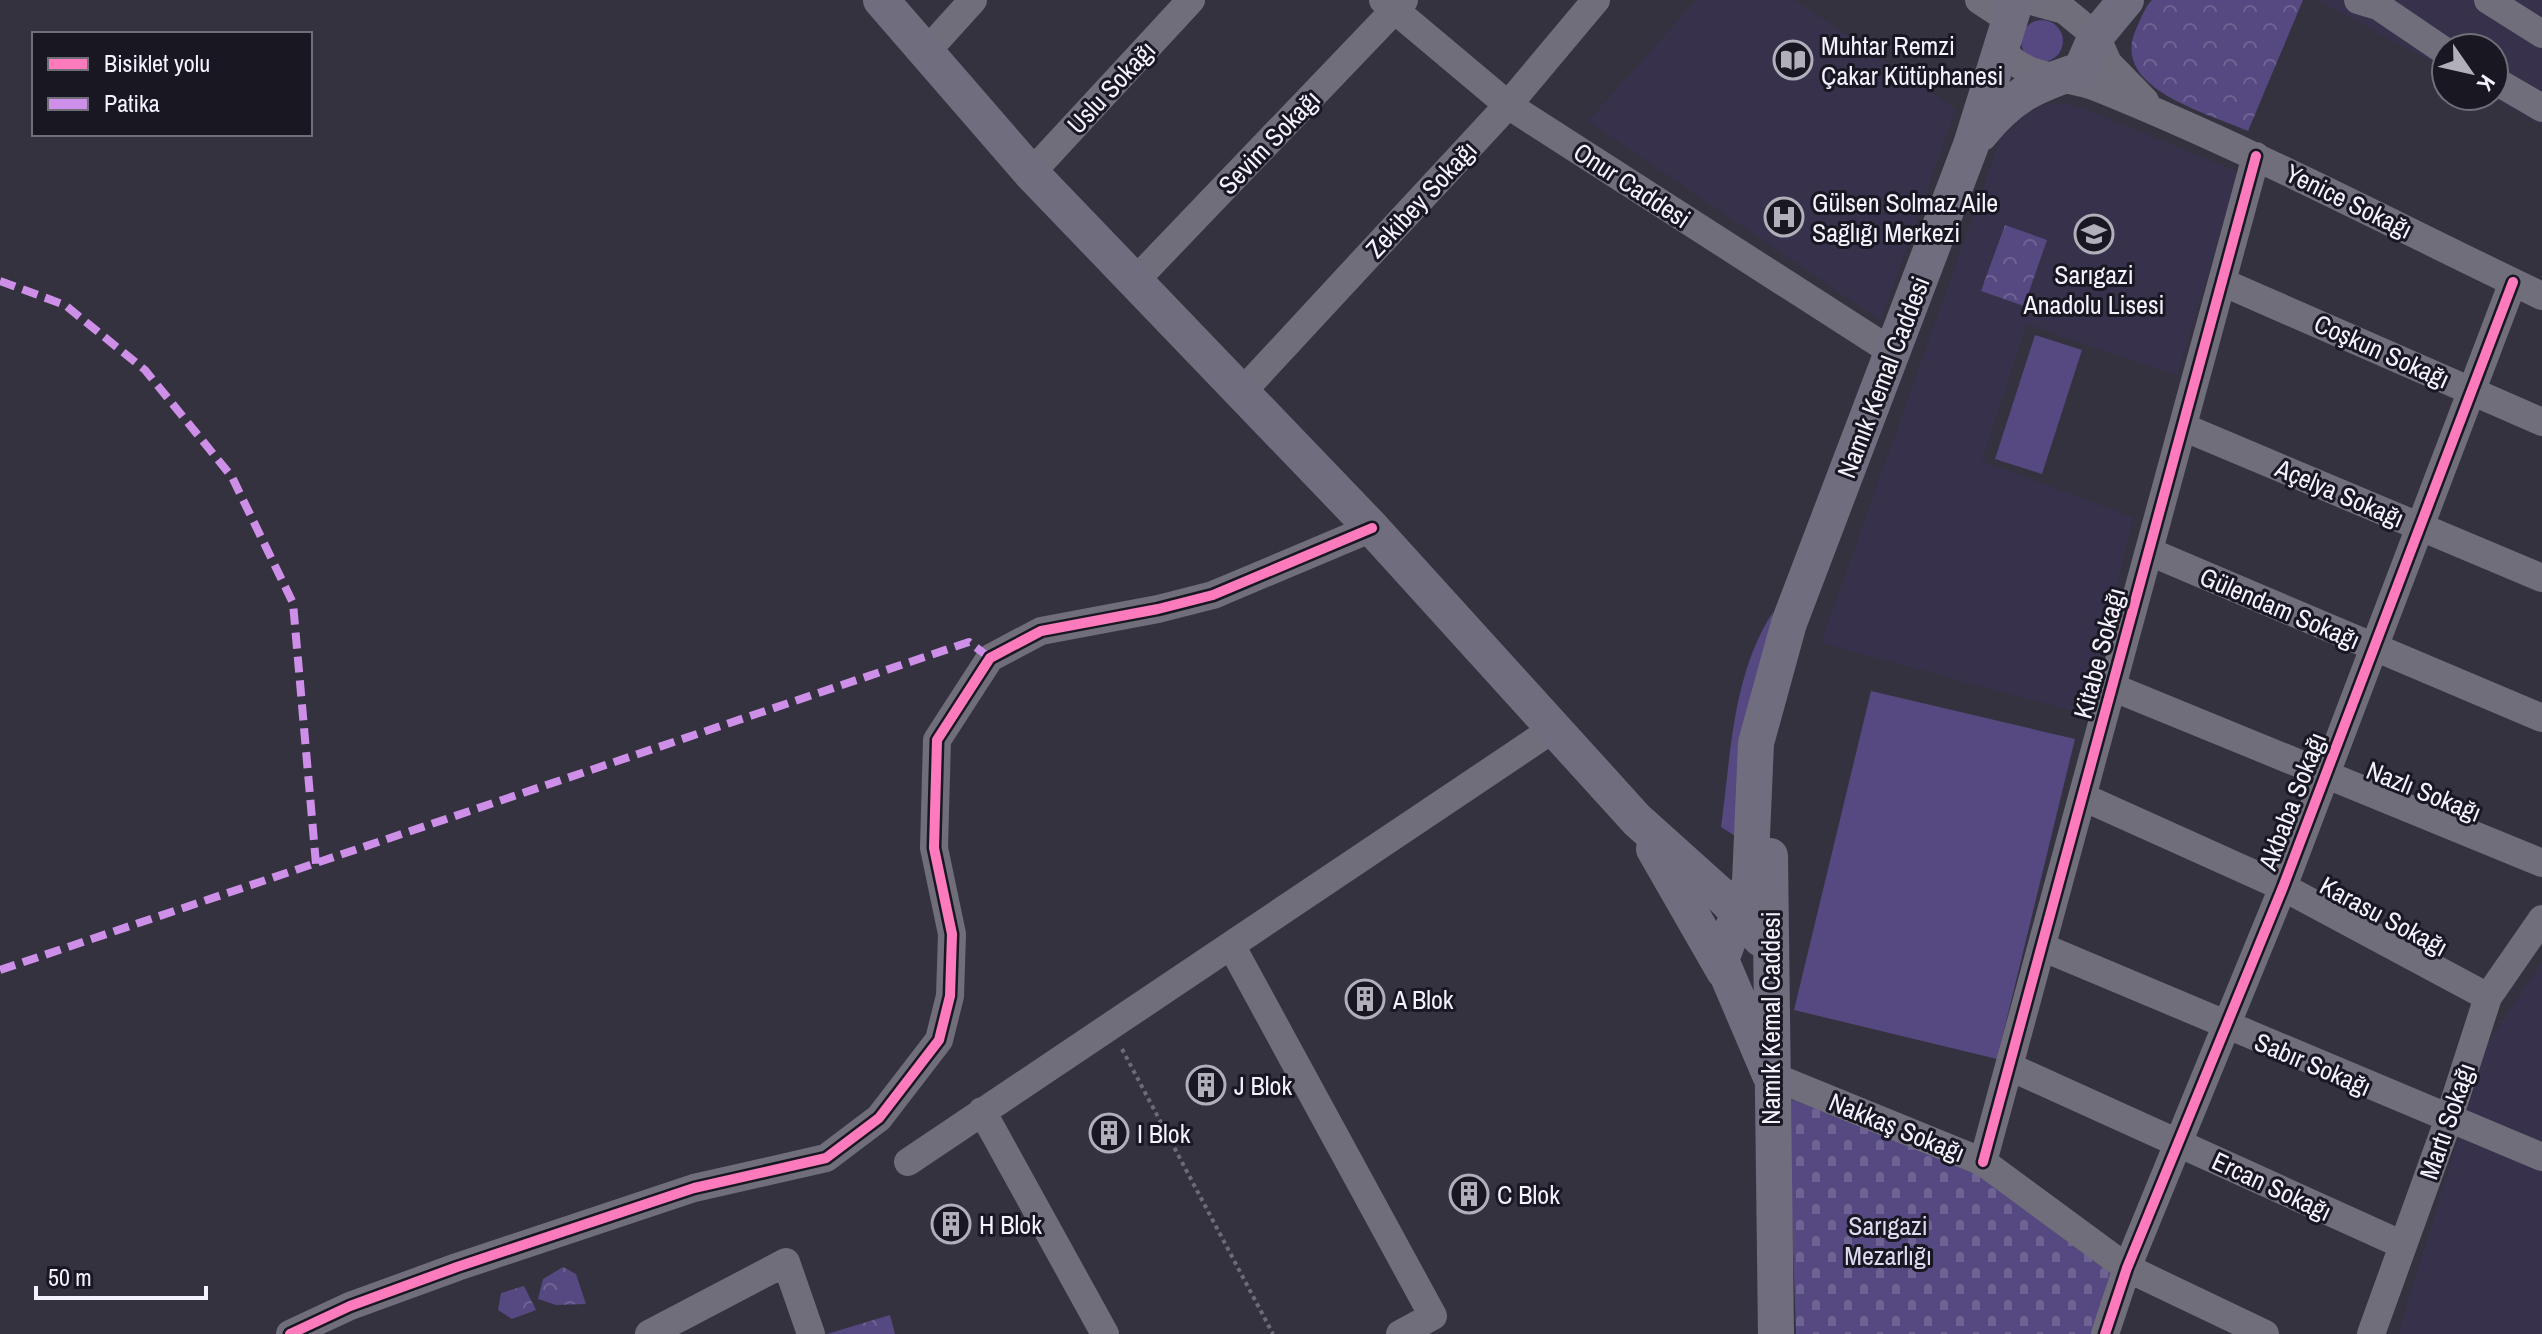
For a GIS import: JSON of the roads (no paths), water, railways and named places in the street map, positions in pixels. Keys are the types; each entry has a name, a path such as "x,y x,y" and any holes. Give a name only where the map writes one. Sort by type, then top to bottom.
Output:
{"main road":[{"path":"881,0 1031,173 1133,283 1372,528 1637,820 1746,952 1770,1075"},
{"path":"1971,145 1999,110 2030,87 2081,70 2096,36 2126,0"},
{"name":"Namık Kemal Caddesi","path":"1746,952 1756,743 1789,623 1971,145 2007,14"},
{"name":"Namık Kemal Caddesi","path":"1637,820 1746,952"},
{"name":"Namık Kemal Caddesi","path":"1770,1075 1776,1334"}],"street":[{"path":"926,52 973,0"},
{"name":"Uslu Sokağı","path":"1031,173 1191,0"},
{"name":"Zekibey Sokağı","path":"1241,393 1508,105 1596,0"},
{"path":"2488,0 2542,34"},
{"path":"2367,1 2430,42"},
{"name":"Onur Caddesi","path":"1394,3 1508,105 1894,353"},
{"name":"Sevim Sokağı","path":"1133,283 1394,3"},
{"path":"2058,77 2030,73 2015,66 2007,14 2064,10 2096,36 2108,63 2154,110"},
{"name":"Yenice Sokağı","path":"2058,77 2088,83 2256,156 2542,296"},
{"path":"2510,89 2542,108"},
{"name":"Kitabe Sokağı","path":"1983,1162 2256,156"},
{"name":"Coşkun Sokağı","path":"2222,282 2542,422"},
{"name":"Akbaba Sokağı","path":"2105,1334 2127,1268 2283,887 2513,282"},
{"name":"Açelya Sokağı","path":"2183,427 2542,578"},
{"path":"290,1334 350,1306 457,1267 679,1193 826,1158 879,1118 939,1040 950,996 952,934 934,848 937,740 990,658 1041,631 1158,609 1213,595 1372,528"},
{"name":"Gülendam Sokağı","path":"2150,552 2542,718"},
{"name":"Nazlı Sokağı","path":"2112,687 2542,863"},
{"path":"908,1162 1553,729"},
{"name":"Karasu Sokağı","path":"2083,797 2283,887 2488,997"},
{"name":"Martı Sokağı","path":"2371,1334 2448,1121 2488,997 2542,919"},
{"path":"1231,945 1433,1316 1400,1334"},
{"name":"Sabır Sokağı","path":"2042,947 2448,1121 2542,1157"},
{"name":"Ercan Sokağı","path":"2010,1067 2403,1245"},
{"name":"Nakkaş Sokağı","path":"1770,1075 1983,1162 2127,1268 2265,1334"},
{"path":"982,1111 1105,1334"},
{"path":"649,1334 786,1262 811,1334"}],"place":[{"name":"Muhtar Remzi Çakar Kütüphanesi","path":"1793,60"},
{"name":"Gülsen Solmaz Aile Sağlığı Merkezi","path":"1784,217"},
{"name":"Sarıgazi Anadolu Lisesi","path":"2094,234"},
{"name":"A Blok","path":"1365,999"},
{"name":"J Blok","path":"1206,1085"},
{"name":"I Blok","path":"1109,1133"},
{"name":"C Blok","path":"1469,1194"},
{"name":"H Blok","path":"951,1224"}],"park label":[{"name":"Sarıgazi Mezarlığı","path":"1888,1240"}]}
